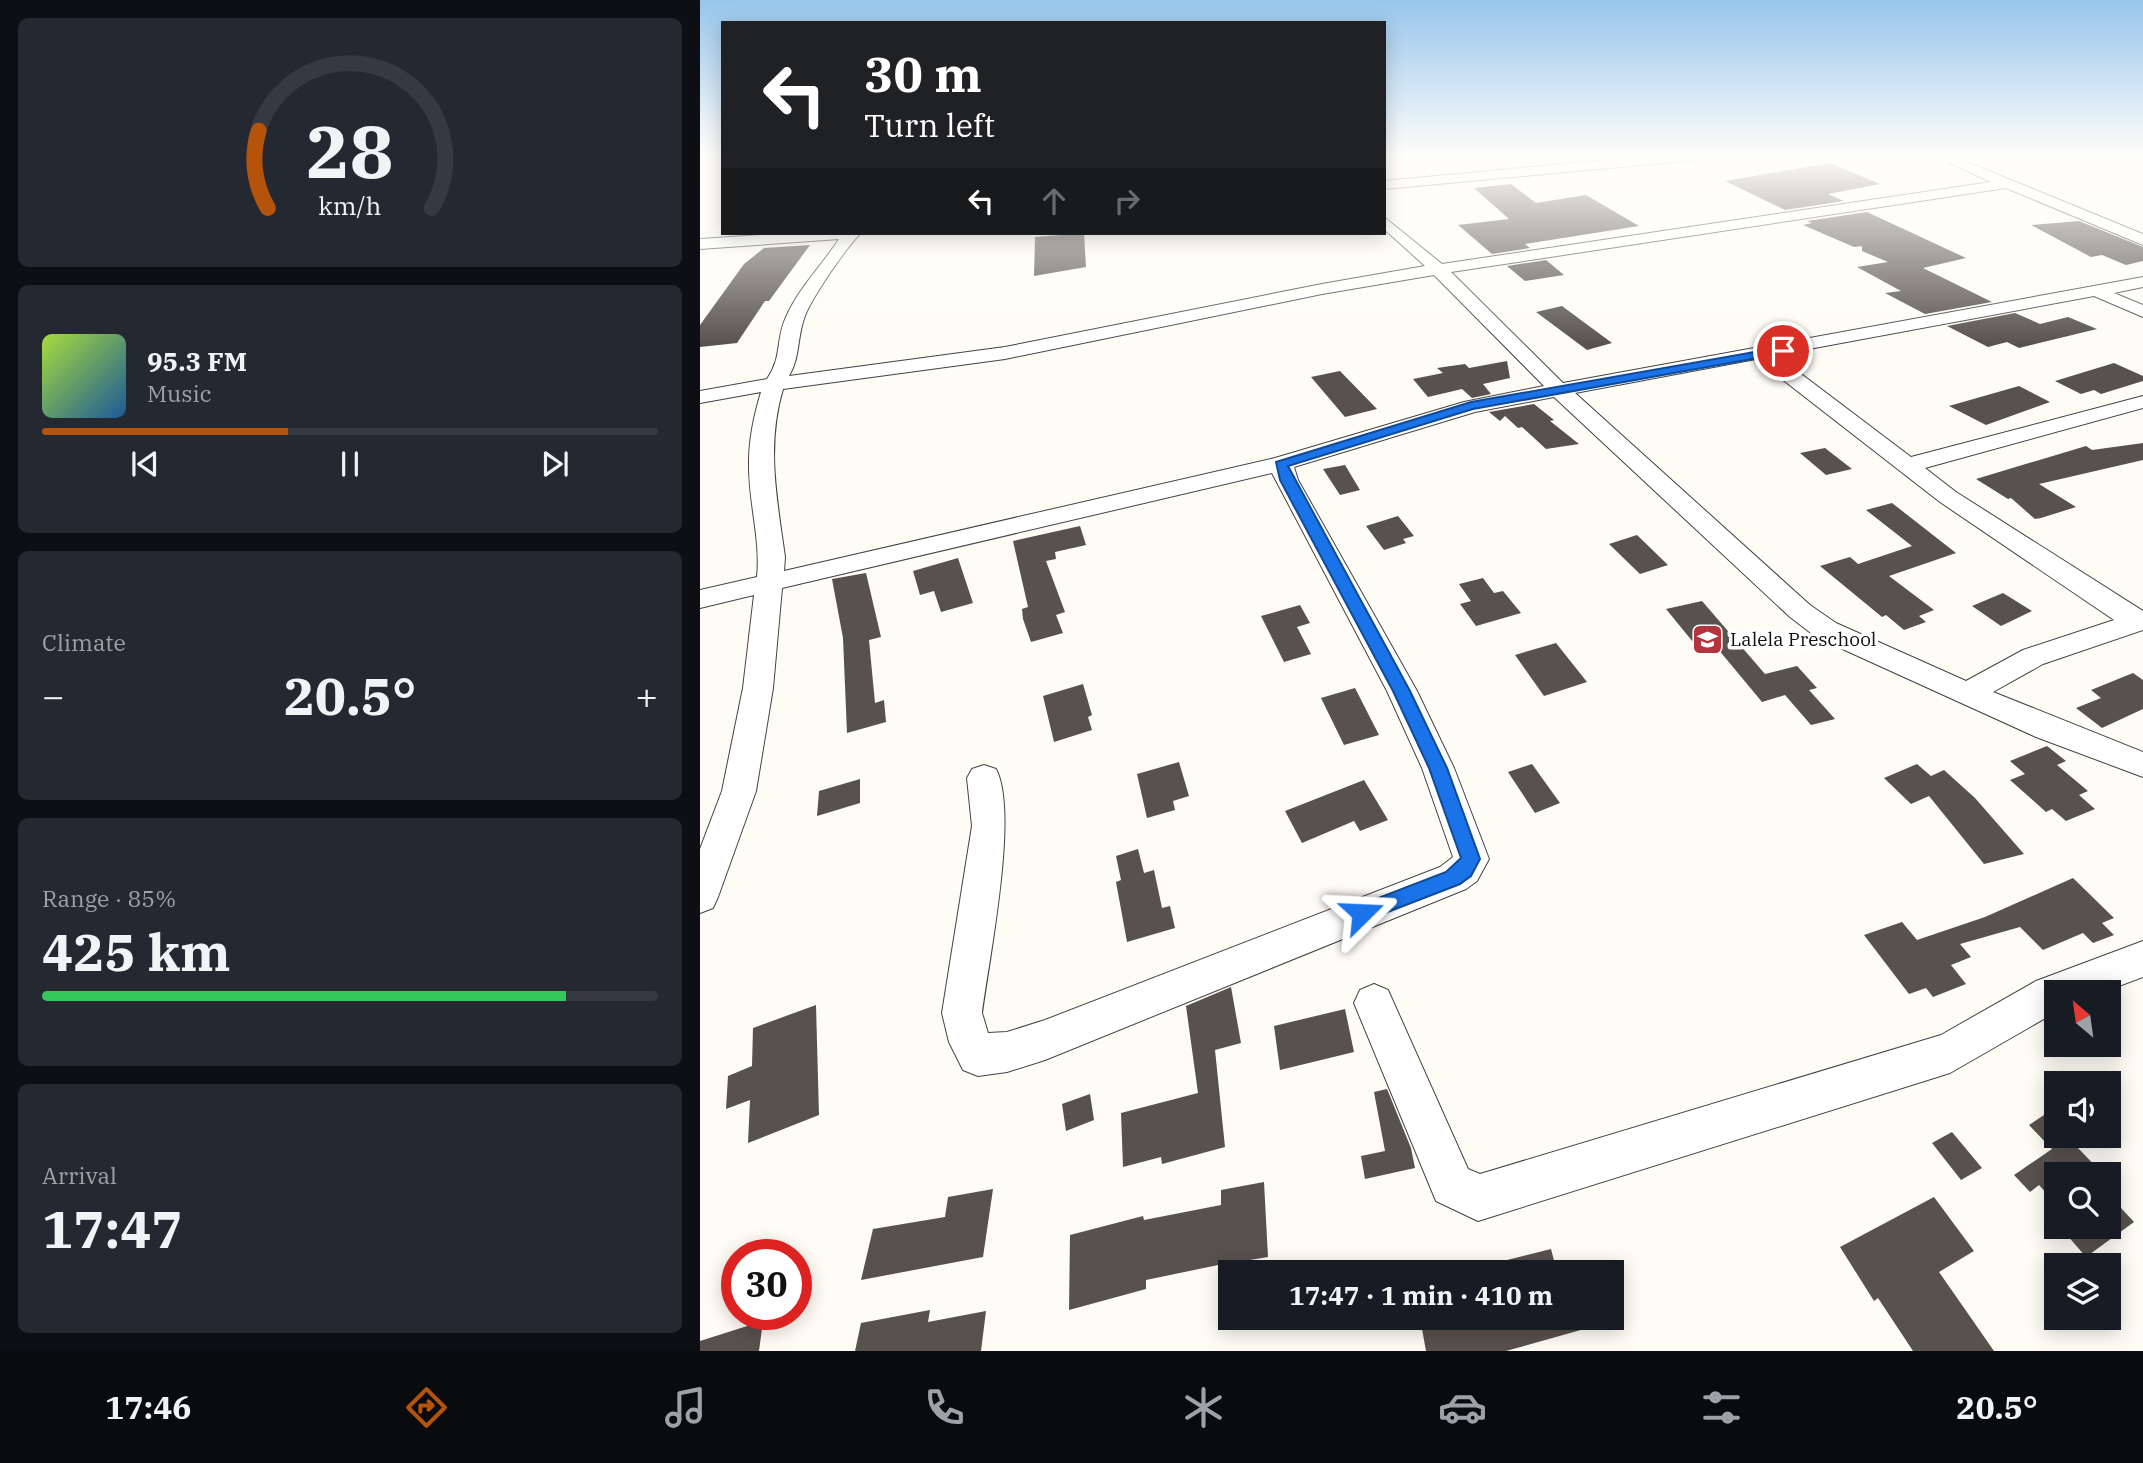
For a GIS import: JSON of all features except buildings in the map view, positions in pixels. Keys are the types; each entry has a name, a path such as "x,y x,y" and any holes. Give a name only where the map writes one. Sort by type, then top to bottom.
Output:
{"street":[{"path":"700,397 774,384 1005,353 1322,289 1782,218"},
{"path":"2089,218 2143,240"},
{"path":"1386,223 1439,270 1559,390 1800,611 1837,635 1966,694 2143,765"},
{"path":"700,244 823,235"},
{"path":"700,897 739,791 758,688 764,610 772,582 772,557 760,463 764,416 774,384 788,362 788,344 795,316 849,235"},
{"path":"700,599 1281,464 1471,406 1762,355 2143,282"},
{"path":"2096,291 2143,312"},
{"path":"1762,355 1948,497 2140,621"},
{"path":"1909,465 2143,401"},
{"path":"984,778 989,826 962,1013 970,1042 978,1055 1007,1052 1045,1040 1453,878 1464,870 1471,859 1438,768 1402,691 1286,480 1281,464"},
{"path":"1966,694 2032,657 2140,621"},
{"path":"1374,1003 1452,1185 1478,1198 1950,1053 2050,994 2143,959"}],"place":[{"name":"Lalela Preschool","path":"1707,639"}],"route":[{"path":"1362,913 1453,878 1464,870 1471,859 1438,768 1402,691 1286,480 1281,464 1471,406 1783,351"}]}
